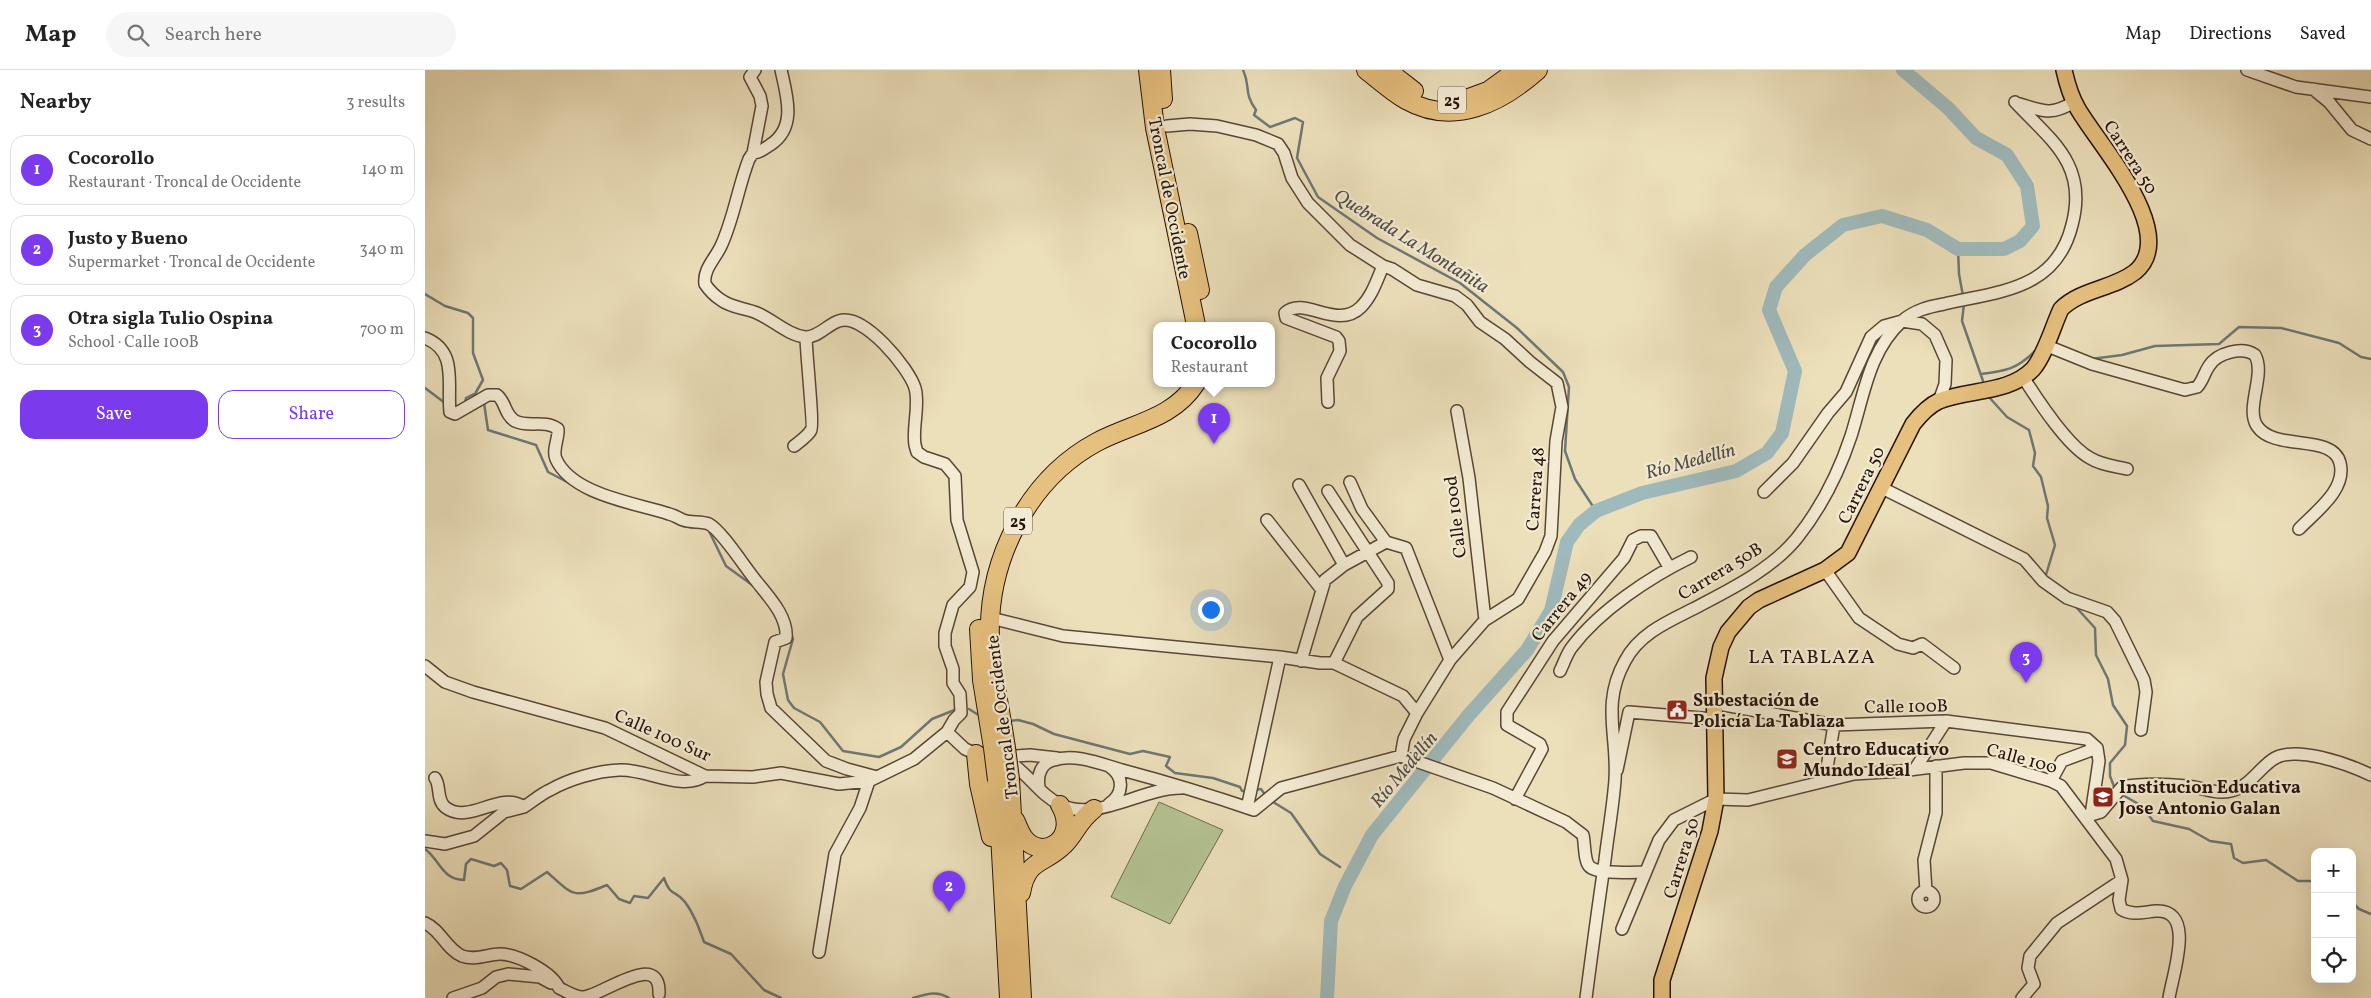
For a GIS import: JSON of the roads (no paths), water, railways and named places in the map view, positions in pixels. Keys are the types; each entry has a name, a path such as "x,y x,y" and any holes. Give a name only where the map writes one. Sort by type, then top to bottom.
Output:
{"highway":[{"name":"Troncal de Occidente","path":"1148,70 1155,128 1195,322"},
{"name":"Troncal de Occidente","path":"1161,70 1167,126 1206,322"},
{"name":"25","path":"1366,70 1405,100 1428,109 1446,112 1468,111 1497,100 1538,70"},
{"name":"25","path":"1387,70 1408,88 1420,94 1449,100 1468,98 1488,91 1517,70"},
{"name":"Troncal de Occidente","path":"1000,751 979,656 979,616 988,569 1005,523 1037,477 1069,447 1110,423 1164,401 1179,387"},
{"name":"Troncal de Occidente","path":"1009,998 1003,780 992,656 991,618 996,586 1011,536 1024,510 1049,478 1090,446 1170,411 1194,387"},
{"path":"976,754 979,784 993,849 1007,964"},
{"name":"Troncal de Occidente","path":"1003,780 1013,816 1023,998"},
{"path":"1013,816 1024,838 1029,843 1047,847 1061,840 1067,828 1066,815 1060,805"},
{"path":"1019,913 1023,882 1031,867 1065,844 1079,822 1102,807"}],"main road":[{"name":"Carrera 50","path":"1662,998 1662,980 1710,831 1716,799 1714,678 1721,647 1736,621 1759,600 1837,563 1855,542 1880,487 1913,424 1921,414 1939,401 1995,388 2023,377 2037,364 2061,309 2067,303 2116,282 2135,271 2143,261 2148,244 2148,228 2144,212 2134,192 2074,102 2065,70"}],"street":[{"path":"755,70 750,77 760,96 762,112 753,153 745,172 727,234 717,255 704,274 705,284 720,300 757,313 788,331 806,337 809,394 813,422 812,430 794,446"},
{"path":"753,153 776,142 785,130 788,115 781,70"},
{"path":"2247,70 2296,87 2371,97"},
{"path":"2312,89 2329,102 2352,130 2371,139"},
{"name":"Carrera 50B","path":"1586,998 1615,776 1611,721 1612,697 1617,676 1626,658 1639,641 1660,626 1753,575 1796,540 1813,516 1835,477 1851,436 1872,364 1882,345 1902,321 1918,310 2020,286 2037,279 2051,267 2062,252 2076,211 2074,174 2056,145 2015,102 2050,112 2063,109 2074,102"},
{"path":"1167,126 1190,124 1217,126 1256,134 1278,144 1284,154 1292,178 1308,203 1350,245 1383,266 1365,302 1352,314 1329,315 1297,308 1285,314 1286,318 1336,337 1339,341 1340,351 1327,378 1328,402"},
{"name":"Carrera 48","path":"1383,266 1392,269 1417,285 1455,296 1467,305 1479,322 1505,339 1530,362 1557,382 1562,407 1556,442 1551,536 1518,599 1485,620 1450,660 1417,713 1404,739 1401,756"},
{"name":"Calle 100 Sur","path":"425,666 445,682 473,692 605,728 705,776 753,777 781,773 839,784 873,779 914,759 947,732 953,720 961,714 960,694 953,683 952,664 945,646 946,627 953,605 970,588 974,575 957,520 955,476 945,464 930,460 917,452 913,437 916,400 913,382 901,362 879,339 857,324 847,320 838,321 815,335 806,337"},
{"path":"1764,492 1793,463 1828,413 1846,392 1871,337 1884,326 1902,321 1921,324 1935,336 1946,360 1945,384 1939,401"},
{"path":"425,338 439,346 447,359 450,412 455,414 487,395 497,395 501,398 507,414 514,420 527,424 545,423 558,429 559,437 555,453 556,459 579,483 624,502 670,514 683,520 708,524 720,534 742,565 772,600 784,624 786,638 775,642 767,676 767,694 771,708 826,761 873,779 860,808 835,854 819,952"},
{"path":"2045,345 2092,364 2185,390 2197,387 2209,366 2219,357 2238,351 2251,352 2258,360 2254,415 2259,428 2273,438 2330,450 2340,461 2340,475 2333,493 2299,529"},
{"path":"2023,377 2040,403 2081,453 2101,463 2127,470"},
{"name":"Calle 100d","path":"1457,411 1469,478 1485,620"},
{"path":"1350,482 1362,509 1386,542 1406,548 1450,660"},
{"path":"1299,485 1344,565"},
{"path":"1880,487 2024,559 2044,582 2075,602 2107,612 2115,621 2145,686 2146,692 2141,730"},
{"path":"1328,491 1366,552 1388,582 1388,589 1357,617 1334,663"},
{"path":"1267,520 1322,590"},
{"name":"Carrera 49","path":"1515,799 1541,749 1540,744 1507,725 1507,712 1553,641 1624,558 1633,540 1641,536 1651,536 1669,567"},
{"path":"1301,660 1325,580 1344,565 1386,542"},
{"name":"Carrera 49","path":"1560,670 1571,648 1587,629 1641,586 1669,567 1691,556"},
{"path":"1825,570 1859,618 1898,644 1913,648 1922,644 1955,668"},
{"path":"991,618 1063,636 1334,663 1403,696 1417,713"},
{"path":"1571,619 1587,629"},
{"path":"1248,803 1280,657"},
{"name":"Calle 100B","path":"1713,703 1834,725 1946,721 2087,739 2097,748"},
{"path":"1615,776 1621,760 1629,712 1714,719"},
{"path":"1915,769 1946,721"},
{"path":"1825,780 1834,725"},
{"path":"947,732 965,749 976,754 1000,751 1094,762 1248,803 1254,810 1281,788 1401,756 1515,799 1577,829 1583,835 1589,866 1603,872 1645,872"},
{"path":"2051,781 2062,762 2097,748 2099,761 2088,817"},
{"path":"1000,751 1060,805 1077,810 1102,807 1165,790 1192,789"},
{"path":"2088,817 2101,812 2122,787 2142,784 2189,786 2223,792 2245,786 2272,759 2297,754 2347,765 2371,775"},
{"path":"1039,787 1039,772 1043,766 1056,759 1064,759"},
{"name":"Calle 100","path":"1622,929 1659,840 1674,820 1716,799 1748,800 1854,774 1901,772 1965,763 1991,764 2051,781 2061,786 2088,817 2116,860 2122,880"},
{"path":"1102,807 1115,800 1121,789 1118,776 1109,766"},
{"path":"1926,891 1924,860 1936,813 1936,766"},
{"path":"425,841 445,844 475,836 504,812 524,806 561,784 607,771 636,770 688,781 698,781 705,776"},
{"path":"435,778 441,800 446,807 455,811 469,812 505,802 524,806"},
{"path":"2022,998 2034,984 2028,968 2030,956 2057,923 2122,880"},
{"path":"2122,880 2119,900 2121,909 2127,913 2158,911 2170,914 2181,934 2169,998"},
{"path":"425,922 437,930 451,948 460,955 473,958 507,955 547,973 556,982 566,998"},
{"path":"453,998 482,988 496,977 508,974 539,977 582,998 636,976 648,974 655,976 659,983 659,994"}],"waterway":[{"name":"Quebrada La Montañita","path":"1243,70 1247,81 1248,94 1256,110 1254,115 1270,127 1295,118 1303,122 1297,158 1318,197 1377,238 1460,283 1517,328 1563,372 1569,387 1565,451 1575,479 1596,511"},
{"name":"Río Medellín","path":"1327,998 1331,921 1345,886 1372,835 1468,716 1527,650 1551,611 1567,542 1579,525 1596,511 1642,493 1736,471 1767,453 1782,433 1795,371 1769,310 1776,287 1805,255 1843,225 1882,216 1927,230 1958,249 2004,249 2020,241 2033,226 2027,186 2007,155 1976,138 1948,108 1903,70"},
{"path":"1958,249 1959,274 1963,296"},
{"path":"425,294 445,306 468,313 473,318 473,353 483,380 476,392"},
{"path":"1964,304 1962,321 1983,381"},
{"path":"2091,359 2122,355 2155,346 2219,344 2239,327 2281,328 2339,343 2361,357 2371,359"},
{"path":"1981,374 2011,368 2035,351"},
{"path":"425,388 445,403"},
{"path":"465,404 466,398 476,393"},
{"path":"1988,396 2007,417 2029,430 2035,453 2033,466 2041,477 2048,506 2047,518 2055,545 2045,578"},
{"path":"484,403 488,430 536,445 548,472 571,484"},
{"path":"695,527 708,529 726,566 755,587"},
{"path":"2075,606 2095,628 2096,655 2108,679 2113,705 2127,726 2125,745 2110,763 2110,776 2115,789"},
{"path":"791,634 793,639 783,674 788,700 794,708 820,722 843,751 879,757 901,747 932,719 957,709"},
{"path":"969,709 980,716"},
{"path":"1009,721 1018,720 1033,724 1054,734 1130,754 1143,751 1170,757 1166,766 1175,773 1213,778 1240,787 1242,791 1247,791"},
{"path":"1255,790 1261,789 1266,796"},
{"path":"2121,794 2142,806 2153,821 2189,829 2210,841 2231,844 2234,858 2243,863 2266,860 2298,881 2311,881"},
{"path":"1270,800 1291,813 1320,854 1340,867"},
{"path":"425,849 446,873 457,879 464,880 466,864 471,859 494,866 501,863 507,870 510,886 521,889 547,872 574,893 587,892 607,885 619,899 630,903 634,896 648,898 664,878 671,891 682,898 688,907 704,942 731,954 764,990 781,998"},
{"path":"2356,906 2371,914"},
{"path":"913,998 936,993 949,998"}],"place":[{"name":"Cocorollo","path":"1214,444"},
{"name":"Otra sigla Tulio Ospina","path":"2026,683"},
{"name":"Subestación de Policía La Tablaza","path":"1677,710"},
{"name":"Centro Educativo Mundo Ideal","path":"1787,759"},
{"name":"Institucion Educativa Jose Antonio Galan","path":"2103,797"},
{"name":"Justo y Bueno","path":"949,912"}],"district":[{"name":"LA TABLAZA","path":"1812,656"}]}
